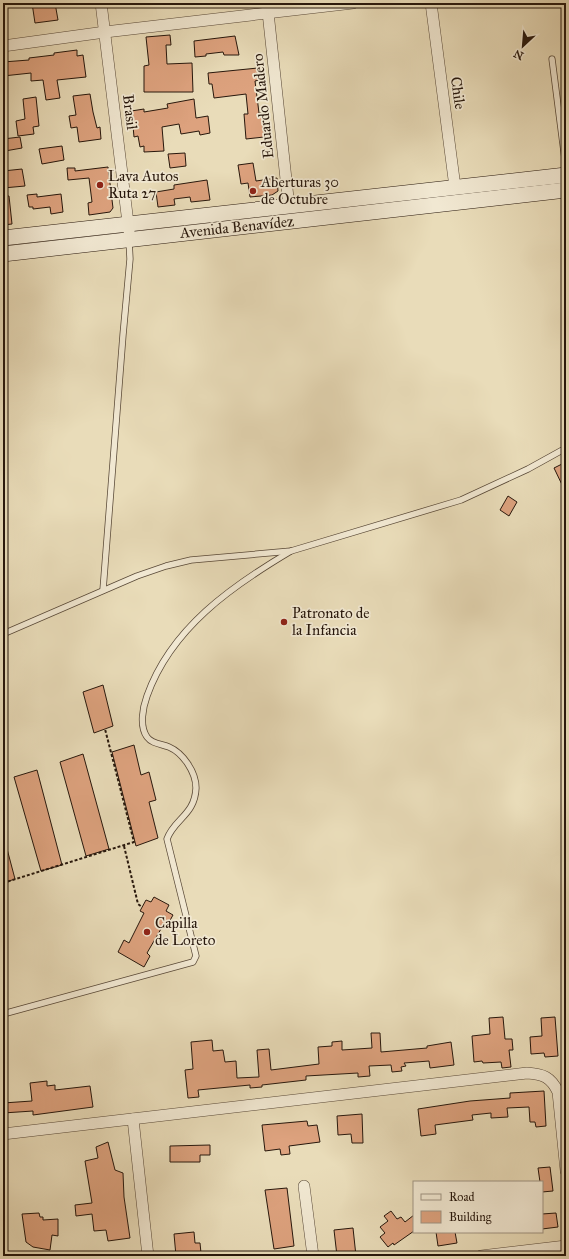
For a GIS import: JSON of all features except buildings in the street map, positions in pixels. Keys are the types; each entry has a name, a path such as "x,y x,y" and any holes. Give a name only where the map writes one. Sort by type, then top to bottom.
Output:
{"main road":[{"name":"Avenida Benavídez","path":"3,254 129,232 289,207 566,175"},
{"name":"Avenida Benavídez","path":"3,238 129,232 566,190"}],"street":[{"name":"Brasil","path":"101,3 129,232"},
{"path":"3,46 267,8 353,3"},
{"name":"Chile","path":"430,3 455,187"},
{"name":"Eduardo Madero","path":"267,8 289,207"},
{"path":"3,1134 527,1073 547,1077 553,1082 558,1092 566,1171"},
{"path":"133,1119 148,1256"},
{"path":"304,1186 313,1256"},
{"path":"481,1256 566,1246"}],"lane":[{"path":"552,59 566,168"},
{"path":"103,590 130,259 129,232"},
{"path":"3,634 103,590 159,568 191,560 291,551 461,500 528,469 566,448"},
{"path":"3,1014 193,962 196,956 167,844 169,832 183,818 192,806 196,790 195,778 188,763 180,756 170,748 155,743 147,737 143,724 143,705 157,673 182,635 198,618 257,572 291,551"}],"path":[{"path":"3,884 134,842 105,729"},
{"path":"124,846 138,904 142,907"}],"place":[{"name":"Lava Autos Ruta 27","path":"100,185"},
{"name":"Aberturas 30 de Octubre","path":"253,191"},
{"name":"Patronato de la Infancia","path":"284,622"},
{"name":"Capilla de Loreto","path":"147,932"}]}
